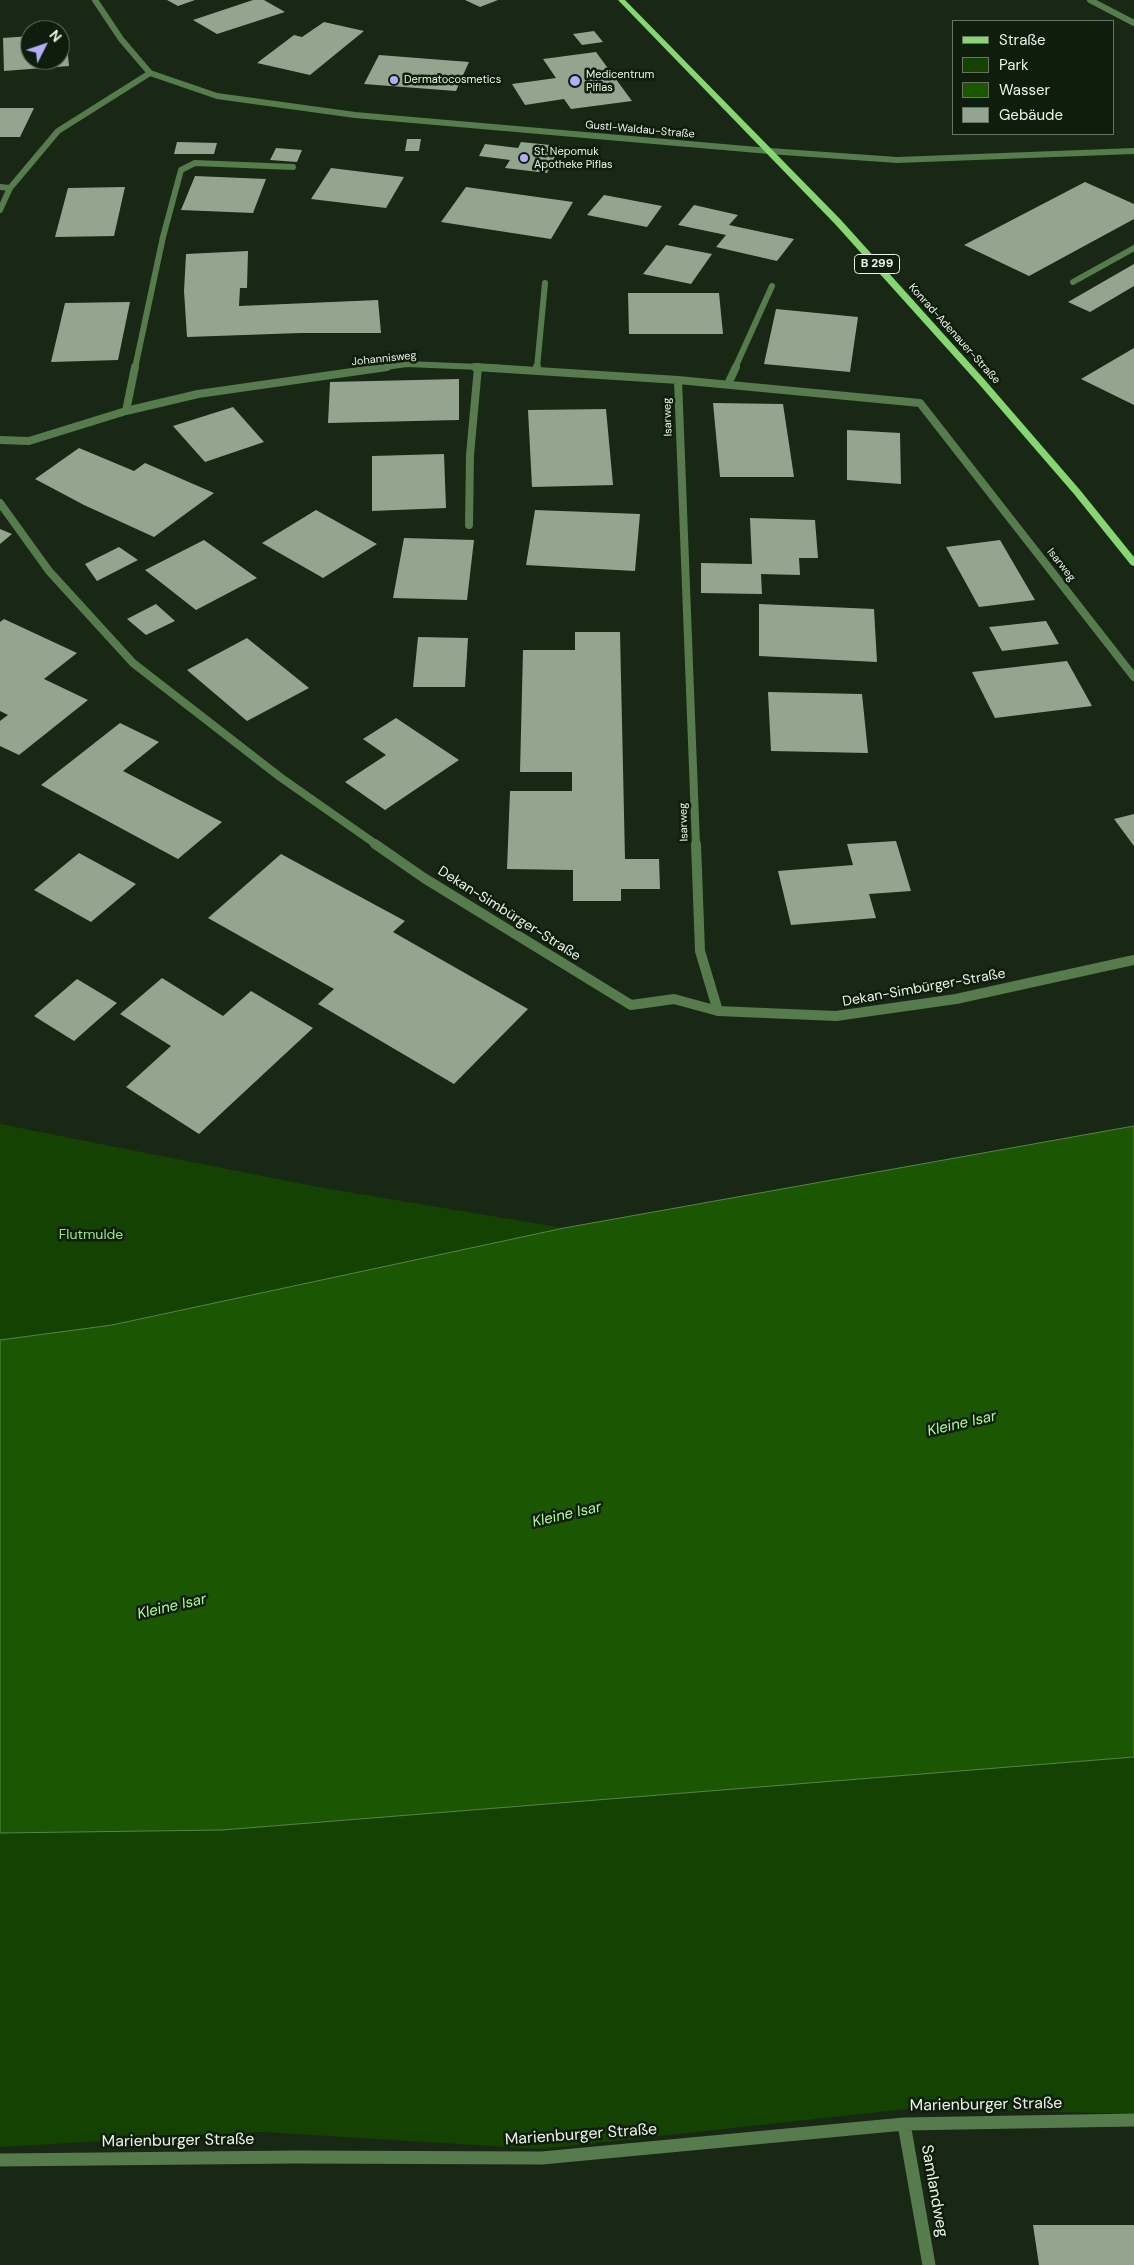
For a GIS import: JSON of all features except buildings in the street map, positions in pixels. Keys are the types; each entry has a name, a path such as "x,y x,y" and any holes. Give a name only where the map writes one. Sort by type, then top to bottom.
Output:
{"main road":[{"name":"Konrad-Adenauer-Straße","path":"621,0 838,222 981,381 1077,492 1134,563"}],"street":[{"path":"0,210 10,188 58,131 150,72 121,39 95,0"},
{"path":"1090,0 1134,23"},
{"name":"Gustl-Waldau-Straße","path":"150,72 190,88 218,96 355,115 769,151 897,160 1134,151"},
{"path":"1124,151 1134,160"},
{"path":"126,411 163,236 181,170 195,164 293,167"},
{"path":"0,187 10,188"},
{"path":"1073,282 1134,248"},
{"path":"537,369 545,283"},
{"path":"728,384 772,286"},
{"name":"Johannisweg","path":"0,440 29,441 126,411 198,394 407,364 537,369 678,380"},
{"path":"469,525 470,455 478,384 478,367"},
{"name":"Isarweg","path":"718,1011 700,951 678,380 920,403 1134,676"},
{"name":"Dekan-Simbürger-Straße","path":"0,503 49,571 133,663 280,777 424,878 631,1005 674,999 718,1011 836,1016 956,999 1134,960"},
{"name":"Marienburger Straße","path":"0,2160 542,2158 904,2124 1134,2120"},
{"name":"Samlandweg","path":"904,2124 929,2265"}],"green space":[{"name":"Flutmulde","path":"0,1124 318,1187 564,1228 112,1325 0,1340"},
{"path":"1134,1757 1134,2114 916,2108 541,2149 262,2132 0,2147 0,1833 222,1830"}],"water":[{"name":"Kleine Isar","path":"1134,1126 1134,1757 222,1830 0,1833 0,1340 112,1325 564,1228"}],"place":[{"name":"Dermatocosmetics","path":"394,80"},
{"name":"Medicentrum Piflas","path":"575,81"},
{"name":"St. Nepomuk Apotheke Piflas","path":"524,158"}]}
